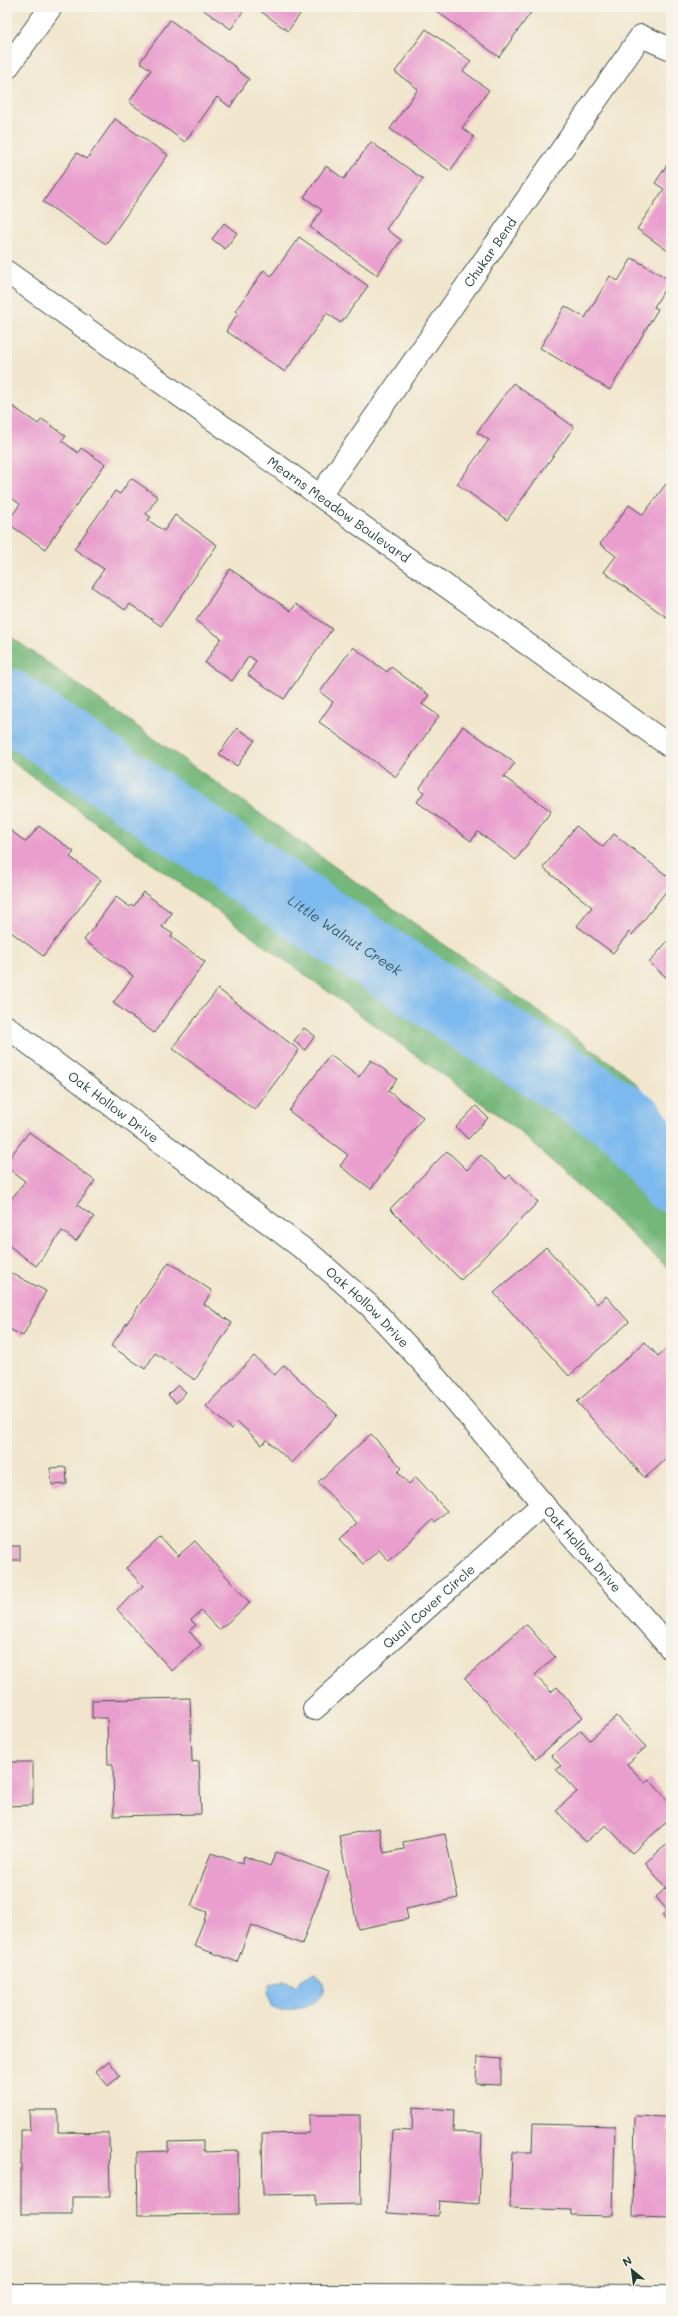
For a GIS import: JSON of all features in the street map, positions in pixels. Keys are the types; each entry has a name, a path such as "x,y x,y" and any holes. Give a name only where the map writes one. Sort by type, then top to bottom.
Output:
{"street":[{"path":"7,68 51,7"},
{"name":"Chukar Bend","path":"320,494 641,36 671,49"},
{"name":"Mearns Meadow Boulevard","path":"7,272 669,741"},
{"name":"Oak Hollow Drive","path":"7,1027 314,1258 370,1306 426,1366 671,1649"},
{"name":"Quail Cover Circle","path":"314,1710 544,1504"},
{"path":"7,2295 671,2297"}],"green space":[{"path":"7,634 625,1073 671,1122 671,1271 517,1129 7,758"}],"water":[{"path":"315,1973 323,1982 323,1990 319,1998 311,2004 300,2008 279,2010 271,2007 268,1992 271,1984 284,1981 296,1986 302,1979"}],"building":[{"path":"199,7 246,7 231,29"},
{"path":"255,7 305,7 288,31"},
{"path":"431,7 526,7 532,11 499,57"},
{"path":"170,20 237,68 237,70 249,79 230,107 217,97 185,142 129,102 151,70 140,62"},
{"path":"426,29 471,61 463,71 489,90 462,128 474,137 450,171 390,129 418,89 395,72"},
{"path":"115,119 168,155 106,244 43,202 77,153 87,159"},
{"path":"371,142 423,179 386,229 401,240 377,275 310,227 322,210 304,197 326,166 344,179"},
{"path":"671,159 671,253 637,229 664,189 655,183"},
{"path":"224,223 237,233 225,249 212,239"},
{"path":"299,237 368,286 341,323 327,313 285,372 226,331 238,313 235,311 264,270 271,276"},
{"path":"632,258 670,280 654,307 658,309 610,390 540,348 565,306 585,318 610,276 618,281"},
{"path":"513,383 574,427 507,520 457,484 489,440 477,432"},
{"path":"11,405 38,424 42,419 66,436 62,441 78,453 81,448 105,464 45,549 7,523 20,504 7,495 7,410"},
{"path":"131,478 158,497 146,514 151,517 148,520 164,531 175,515 217,545 161,626 130,604 125,610 92,587 104,569 74,549 115,491 120,494"},
{"path":"666,484 671,488 671,610 666,617 604,572 616,556 600,544 629,505 643,515"},
{"path":"230,569 291,611 296,604 332,629 284,699 248,675 256,661 249,656 232,681 205,663 221,638 196,621"},
{"path":"353,647 387,672 391,667 429,695 422,704 439,716 396,777 319,722 333,702 320,692"},
{"path":"463,726 515,763 504,777 551,811 516,860 478,832 471,841 417,802 424,792 419,789"},
{"path":"237,728 255,740 237,766 219,754"},
{"path":"39,826 74,852 70,857 101,880 43,956 7,929 7,828 26,842"},
{"path":"576,826 603,847 614,834 671,879 671,885 632,935 629,932 613,953 577,926 592,907 543,868"},
{"path":"143,892 172,913 162,927 173,934 171,937 205,962 154,1033 113,1003 133,976 84,940 116,897 130,907 132,905 134,906"},
{"path":"671,937 671,981 649,963"},
{"path":"218,989 299,1050 255,1110 172,1048"},
{"path":"304,1028 315,1036 305,1050 294,1041"},
{"path":"330,1055 359,1077 371,1060 397,1079 388,1091 423,1117 371,1189 340,1166 348,1155 289,1111"},
{"path":"476,1106 488,1118 468,1139 456,1127"},
{"path":"29,1132 95,1181 77,1205 94,1217 76,1241 62,1231 36,1266 7,1244 7,1194 12,1198 25,1181 7,1168 7,1161"},
{"path":"447,1151 467,1170 481,1155 506,1179 510,1175 538,1202 461,1280 390,1209"},
{"path":"546,1247 597,1304 606,1296 629,1322 569,1376 494,1293"},
{"path":"169,1262 212,1291 204,1304 232,1323 195,1380 155,1353 145,1369 111,1346"},
{"path":"7,1271 46,1291 23,1336 7,1328"},
{"path":"645,1342 658,1356 671,1344 671,1455 645,1478 577,1402"},
{"path":"254,1356 275,1375 284,1365 337,1415 292,1463 267,1440 262,1445 238,1422 231,1429 206,1406"},
{"path":"178,1385 186,1392 176,1403 168,1395"},
{"path":"371,1434 402,1468 398,1472 409,1484 416,1477 447,1511 435,1522 433,1520 389,1561 379,1550 363,1564 340,1539 357,1524 318,1482"},
{"path":"66,1467 67,1484 52,1485 50,1468"},
{"path":"161,1537 178,1556 195,1541 250,1603 219,1630 201,1611 191,1620 196,1625 189,1631 201,1645 172,1671 117,1609 143,1586 126,1568"},
{"path":"7,1546 20,1546 20,1560 7,1560"},
{"path":"526,1624 555,1657 535,1675 551,1692 557,1687 583,1717 536,1759 465,1678"},
{"path":"190,1698 192,1762 199,1761 201,1814 114,1816 113,1764 108,1764 107,1718 92,1718 92,1700"},
{"path":"617,1716 646,1747 627,1764 645,1783 649,1779 671,1804 671,1818 632,1853 606,1825 585,1842 556,1810 577,1792 556,1769 561,1766 552,1756 581,1730 590,1740"},
{"path":"7,1762 33,1762 33,1805 7,1806"},
{"path":"379,1828 384,1853 404,1849 403,1842 445,1834 458,1898 406,1909 408,1919 358,1929 339,1836"},
{"path":"671,1841 671,1926 662,1915 667,1910 656,1897 666,1888 645,1863"},
{"path":"276,1852 329,1872 302,1944 251,1925 237,1962 194,1946 207,1912 191,1906 211,1853 242,1864 244,1856 270,1866"},
{"path":"477,2057 501,2059 501,2085 476,2084"},
{"path":"109,2061 120,2076 108,2086 96,2071"},
{"path":"413,2107 454,2110 453,2132 482,2133 479,2204 439,2201 438,2216 387,2213 392,2130 412,2131"},
{"path":"29,2110 58,2110 58,2132 109,2133 110,2197 72,2197 72,2214 21,2214 21,2130 30,2130"},
{"path":"309,2115 360,2115 361,2204 316,2205 316,2194 263,2195 262,2134 309,2133"},
{"path":"635,2116 667,2117 667,2131 671,2131 671,2217 633,2216"},
{"path":"533,2124 615,2126 613,2216 571,2215 571,2210 510,2208 512,2152 532,2152"},
{"path":"203,2141 203,2152 238,2151 239,2214 138,2215 137,2152 168,2151 168,2142"}],"waterway":[{"name":"Little Walnut Creek","path":"7,703 313,915 631,1124 671,1178"}]}
